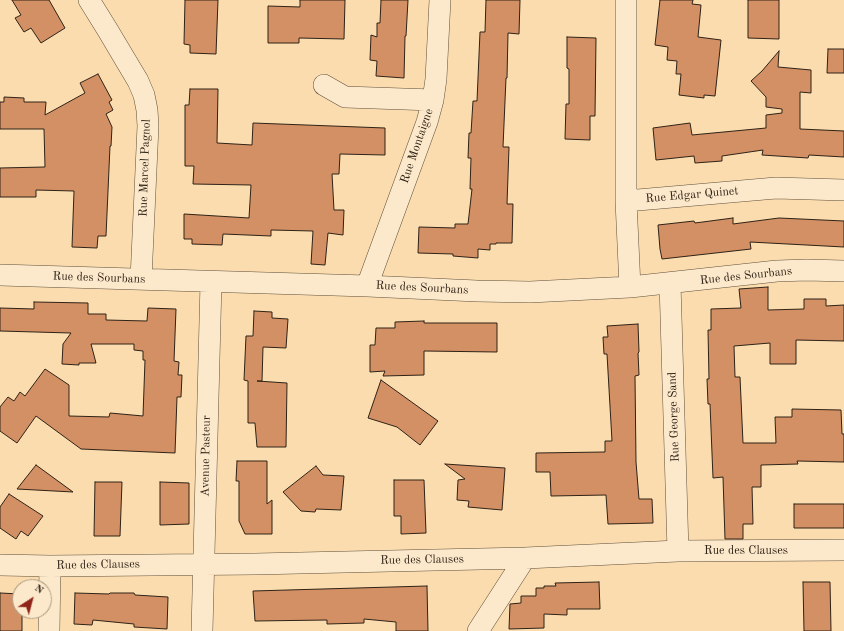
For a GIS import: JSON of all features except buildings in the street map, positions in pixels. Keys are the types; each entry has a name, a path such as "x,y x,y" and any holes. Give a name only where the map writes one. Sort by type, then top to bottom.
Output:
{"street":[{"name":"Rue Marcel Pagnol","path":"89,0 138,81 144,95 147,110 148,126 141,279"},
{"name":"Rue Montaigne","path":"367,286 427,122 433,100 436,80 440,0"},
{"path":"626,0 626,202 630,287"},
{"path":"324,85 345,97 433,100"},
{"name":"Rue Edgar Quinet","path":"626,202 776,188 844,190"},
{"name":"Rue des Sourbans","path":"0,275 530,292 630,287 777,271 844,271"},
{"name":"Avenue Pasteur","path":"202,631 211,282"},
{"name":"Rue George Sand","path":"670,283 678,551"},
{"name":"Rue des Clauses","path":"0,565 270,564 525,558 678,551 844,550"},
{"path":"478,631 525,558"},
{"path":"49,631 50,566"}]}
